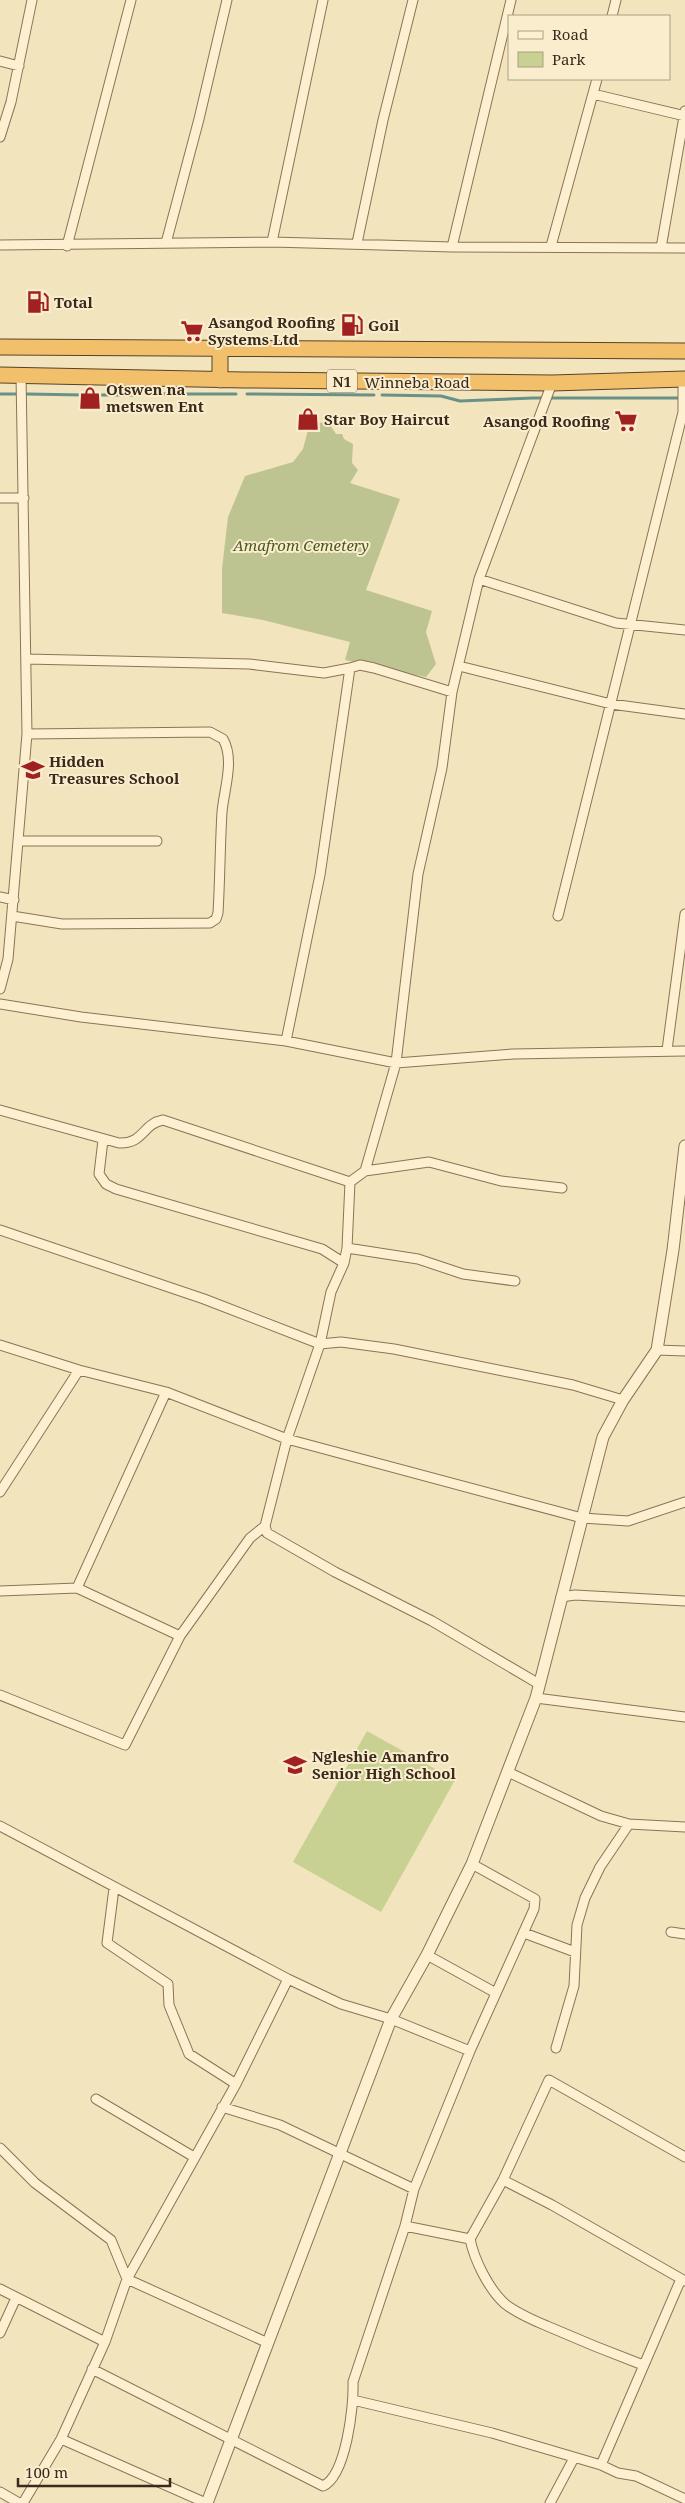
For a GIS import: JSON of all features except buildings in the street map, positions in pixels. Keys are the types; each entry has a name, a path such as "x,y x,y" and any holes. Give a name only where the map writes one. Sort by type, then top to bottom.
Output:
{"highway":[{"name":"N1","path":"0,347 685,351"},
{"path":"220,347 220,380"},
{"name":"Winneba Road","path":"0,375 220,380 552,383 684,379"}],"street":[{"path":"0,137 11,102 32,0"},
{"path":"67,246 131,0"},
{"path":"166,243 199,119 227,0"},
{"path":"272,242 323,0"},
{"path":"357,243 383,120 413,0"},
{"path":"452,246 511,0"},
{"path":"612,15 616,0"},
{"path":"0,61 19,66"},
{"path":"551,246 597,80"},
{"path":"593,94 685,115 661,248"},
{"path":"0,244 67,246 272,242 685,248"},
{"path":"0,989 8,959 27,734 21,375"},
{"path":"558,916 684,412 684,379"},
{"path":"365,1171 396,1063 418,874 442,768 452,692 479,579 552,383"},
{"path":"0,498 24,498"},
{"path":"479,579 602,620 630,626 685,630"},
{"path":"26,659 249,664 324,672 360,665 452,692"},
{"path":"459,666 611,704 685,714"},
{"path":"286,1041 320,875 350,668"},
{"path":"12,916 62,924 210,923 216,919 218,914 222,813 228,767 228,754 223,739 210,732 27,734"},
{"path":"19,841 157,841"},
{"path":"0,897 14,900"},
{"path":"667,1050 685,914"},
{"path":"0,1004 81,1017 286,1041 396,1063 513,1054 685,1051"},
{"path":"0,1110 103,1140 130,1144 137,1140 150,1124 163,1120 350,1182"},
{"path":"103,1140 99,1174 106,1184 116,1189 322,1249 344,1263"},
{"path":"61,2439 207,2503 391,2019 427,1955 472,1864 536,1698 603,1437 623,1400 657,1350 682,1204 685,1146"},
{"path":"350,1182 365,1171 429,1162 502,1181 562,1188"},
{"path":"350,1182 347,1248 344,1263 331,1292 320,1344 287,1439 265,1526 267,1533 335,1572 432,1622 539,1684"},
{"path":"0,1230 204,1299 320,1344 341,1342 394,1348 573,1385 623,1400"},
{"path":"347,1248 418,1259 463,1274 515,1281"},
{"path":"0,1344 79,1370 166,1392 287,1439 582,1518 628,1521 685,1502"},
{"path":"657,1350 685,1351"},
{"path":"0,1492 79,1370"},
{"path":"77,1588 166,1392"},
{"path":"0,1696 125,1745 180,1636 250,1538 265,1526"},
{"path":"0,1591 77,1588 180,1636"},
{"path":"561,1597 576,1595 685,1600"},
{"path":"536,1698 685,1717"},
{"path":"508,1772 585,1809 628,1824 685,1827"},
{"path":"556,2048 574,1986 577,1964 575,1952 577,1925 585,1898 600,1867 628,1824"},
{"path":"0,1826 288,1979 341,2004 391,2019 470,2051"},
{"path":"92,2369 323,2486 330,2483 336,2473 348,2433 354,2400 353,2382 406,2226 414,2189 470,2051 534,1909 535,1899 472,1864"},
{"path":"114,1888 107,1943 168,1984 169,2005 189,2054 236,2084"},
{"path":"671,1932 685,1934"},
{"path":"524,1933 575,1952"},
{"path":"427,1955 496,1993"},
{"path":"23,2503 61,2439 105,2342 127,2279 236,2084 288,1979"},
{"path":"643,2365 532,2319 503,2302 480,2269 473,2254 470,2239 503,2180 549,2080 685,2157"},
{"path":"96,2099 194,2157"},
{"path":"222,2107 280,2125 414,2189"},
{"path":"0,2148 35,2183 111,2240 127,2279 268,2343"},
{"path":"503,2180 552,2205 683,2280 643,2365 601,2465"},
{"path":"406,2226 470,2239"},
{"path":"0,2289 105,2342"},
{"path":"0,2333 16,2298"},
{"path":"354,2400 492,2433 601,2465 618,2473 636,2476 685,2499"},
{"path":"550,2503 574,2458"},
{"path":"0,2492 19,2503"}],"green space":[{"name":"Amafrom Cemetery","path":"328,422 336,434 342,434 344,439 353,444 352,463 358,470 350,483 400,499 366,590 432,611 426,632 436,664 426,677 345,660 350,642 263,620 222,613 222,569 228,517 245,476 293,462 303,449 308,430 317,423"},
{"path":"367,1731 455,1780 381,1912 293,1862"}],"waterway":[{"path":"0,394 18,394"},
{"path":"26,394 84,395"},
{"path":"146,394 169,394"},
{"path":"176,394 236,394"},
{"path":"247,394 374,395"},
{"path":"91,395 136,395"},
{"path":"382,395 441,396 460,401 533,398 682,398"}],"place":[{"name":"Total","path":"38,302"},
{"name":"Goil","path":"352,325"},
{"name":"Asangod Roofing Systems Ltd","path":"192,331"},
{"name":"Otswen na metswen Ent","path":"90,398"},
{"name":"Star Boy Haircut","path":"308,419"},
{"name":"Asangod Roofing","path":"626,421"},
{"name":"Hidden Treasures School","path":"33,770"},
{"name":"Ngleshie Amanfro Senior High School","path":"295,1765"}]}
